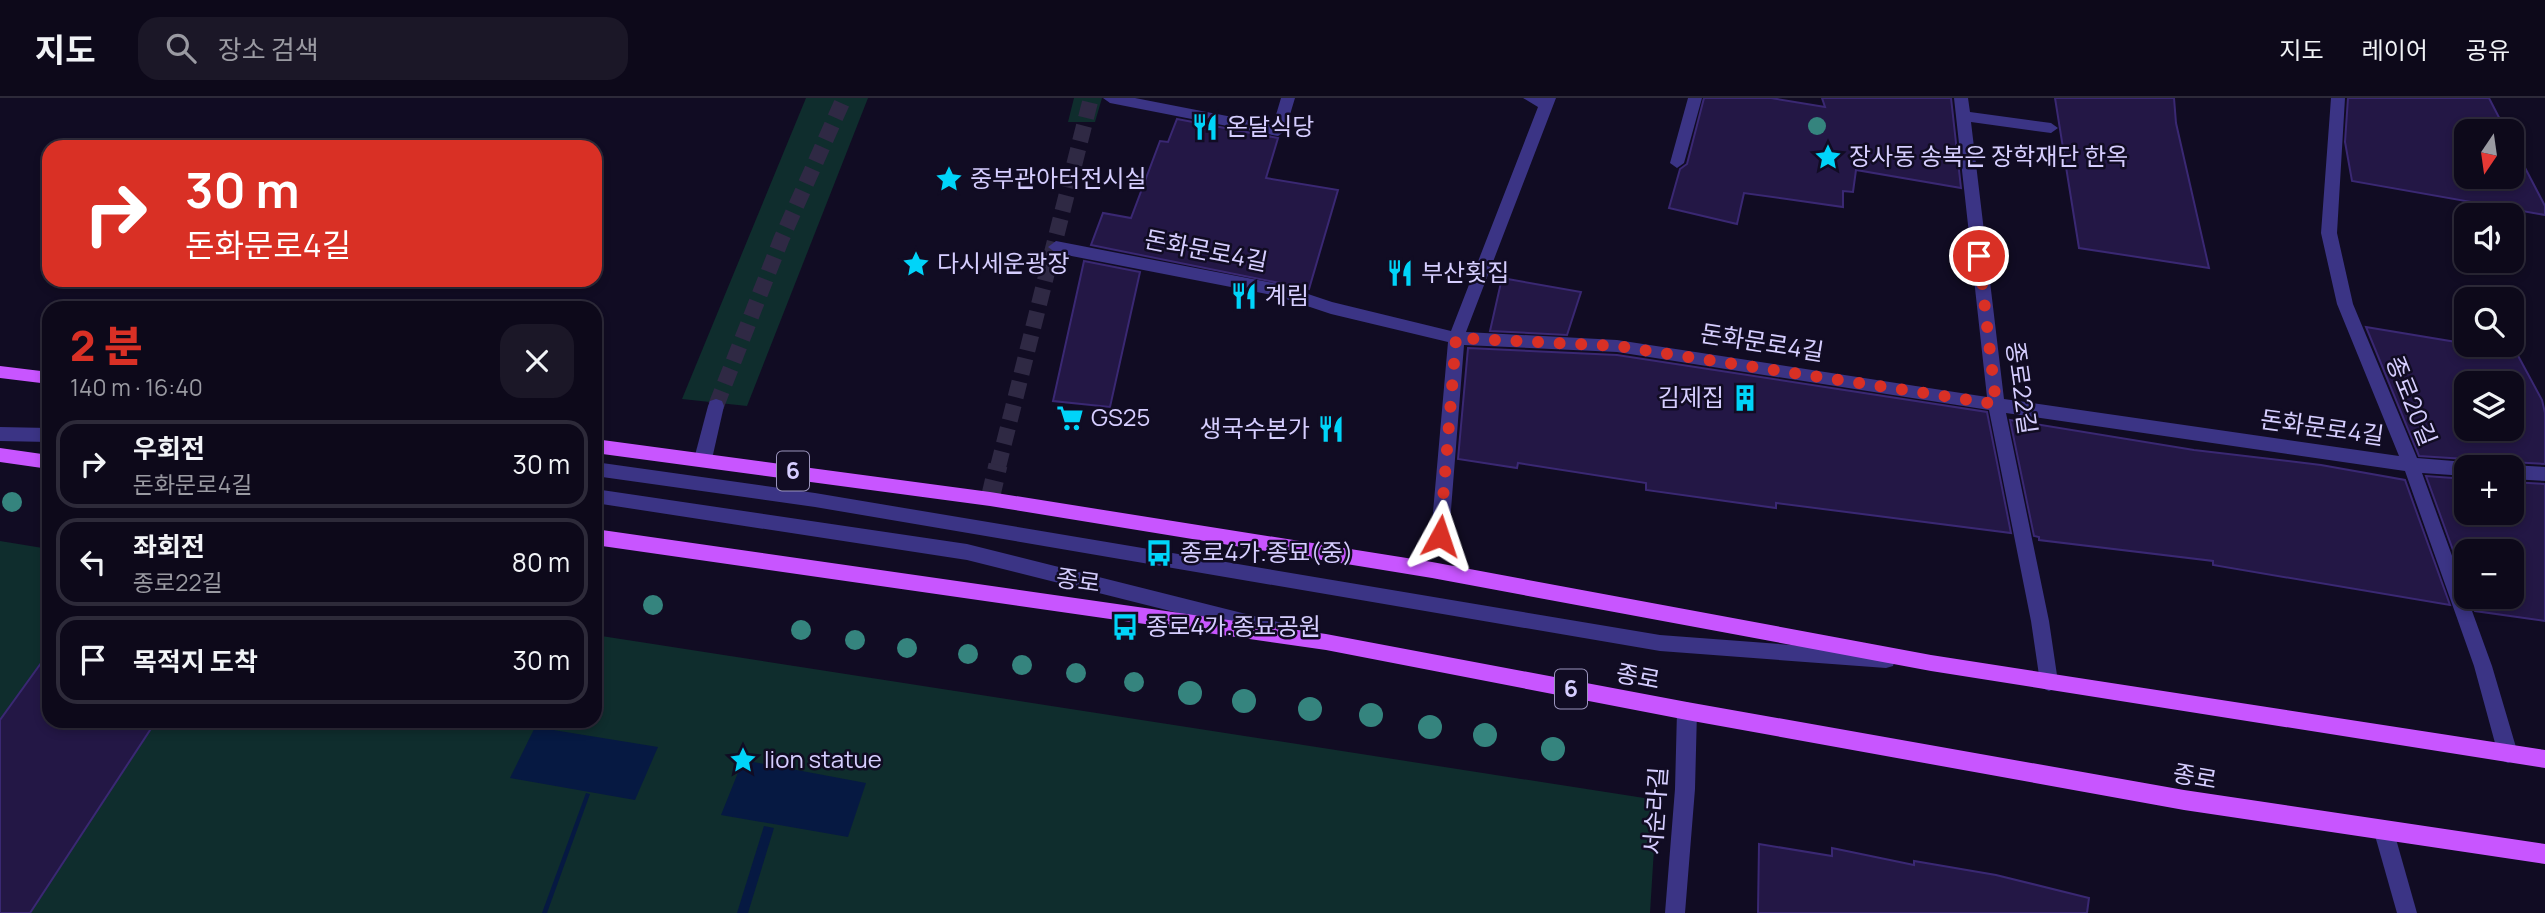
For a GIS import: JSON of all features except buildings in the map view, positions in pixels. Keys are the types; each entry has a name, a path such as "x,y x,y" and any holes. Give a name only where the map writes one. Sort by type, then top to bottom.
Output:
{"main road":[{"path":"0,372 42,377"},
{"name":"6","path":"602,447 990,499 1432,570 1931,663 2545,759"},
{"path":"0,455 42,461"},
{"name":"종로","path":"602,538 1326,642 1687,711 2171,798 2545,854"}],"street":[{"path":"1110,98 1278,131 1288,98"},
{"path":"1440,536 1456,338 1547,102 1530,98"},
{"path":"1677,163 1695,98"},
{"name":"종로22길","path":"1961,98 1996,404 2040,621 2049,682"},
{"name":"종로20길","path":"2338,98 2329,233 2345,304 2411,465 2483,666 2508,754"},
{"path":"1963,116 2051,128"},
{"name":"돈화문로4길","path":"1056,247 1278,290 1331,307 1456,338 1617,346 2211,438 2411,465 2454,468"},
{"path":"702,459 716,406"},
{"path":"0,433 42,435"},
{"path":"602,470 815,500 1660,643 1931,663"},
{"path":"2524,473 2545,474"},
{"path":"602,497 967,552 1326,642"},
{"name":"서순라길","path":"1675,913 1685,789 1687,711"},
{"path":"2384,832 2407,913"}],"green space":[{"path":"806,98 868,98 747,406 682,399"},
{"path":"1074,98 1102,98 1095,122 1068,122"},
{"path":"0,541 42,548 42,728 602,728 602,636 1657,800 1650,913 0,913"}],"water":[{"path":"535,728 658,747 635,800 510,778"},
{"path":"743,760 866,783 848,837 721,815"},
{"path":"586,793 590,794 547,913 542,913"},
{"path":"764,826 774,828 748,913 737,913"}],"tunnel":[{"path":"716,406 781,240 844,98"},
{"path":"998,467 1091,98"},
{"path":"990,499 998,465"}],"place":[{"name":"온달식당","path":"1205,127"},
{"name":"장사동 송복은 장학재단 한옥","path":"1828,157"},
{"name":"중부관아터전시실","path":"949,179"},
{"name":"다시세운광장","path":"916,264"},
{"name":"부산횟집","path":"1400,273"},
{"name":"계림","path":"1244,296"},
{"name":"김제집","path":"1745,398"},
{"name":"GS25","path":"1070,418"},
{"name":"생국수본가","path":"1331,429"},
{"name":"종로4가.종묘(중)","path":"1159,553"},
{"name":"종로4가.종묘공원","path":"1125,627"},
{"name":"lion statue","path":"743,760"}],"route":[{"path":"1440,536 1456,338 1617,346 1996,404 1979,256"}]}
